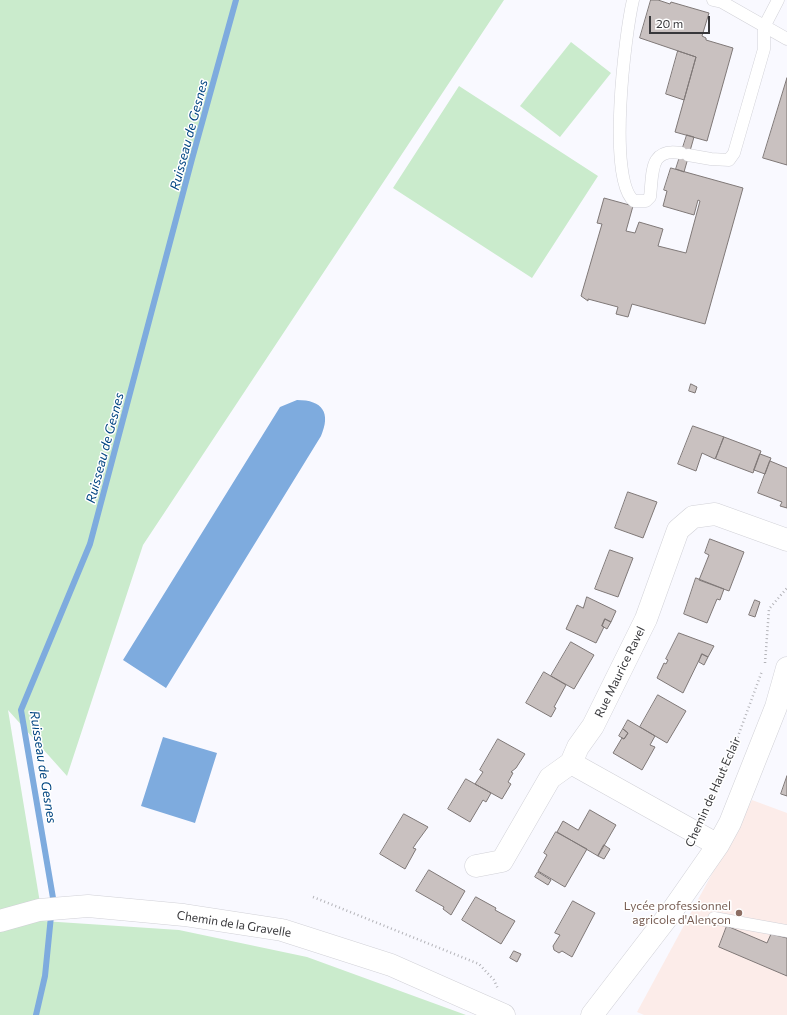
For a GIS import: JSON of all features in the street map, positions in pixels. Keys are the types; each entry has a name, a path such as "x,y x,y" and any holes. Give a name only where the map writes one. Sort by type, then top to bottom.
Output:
{"street":[{"name":"Rue Maurice Ravel","path":"571,763 578,747 593,726 646,619 678,530 693,517 715,514 782,538"},
{"name":"Chemin de Haut Eclair","path":"592,1015 672,911 718,845 730,823 776,707 787,668"},
{"path":"476,866 502,861 550,778 571,763 718,845"},
{"name":"Chemin de la Gravelle","path":"0,921 39,910 88,906 184,915 282,930 390,965 502,1014"}],"lane":[{"path":"633,0 623,57 620,144 623,177 628,197 634,201 646,201 650,197 655,160 661,153 670,151 721,160 729,160 734,153 764,49 764,27 778,0"},
{"path":"713,0 722,2 787,39"},
{"path":"714,918 787,931"}],"path":[{"name":"Chemin de Haut Eclair","path":"697,833 730,758 765,665 769,609 787,588"},
{"path":"313,897 479,964 494,980 500,995 502,1014"}],"shaded area":[{"name":"Lycée professionnel agricole d'Alençon","path":"752,800 787,813 787,1015 644,1015 637,1012"}],"green space":[{"path":"0,0 504,0 143,545 67,776 8,710 43,921 179,930 307,957 466,1015 0,1015"},
{"path":"571,42 611,73 560,137 520,106"},
{"path":"459,86 598,176 532,278 393,188"}],"water":[{"path":"297,400 313,402 319,405 322,409 325,415 325,421 321,436 166,688 123,660 280,407"},
{"path":"163,737 217,753 195,823 141,806"}],"building":[{"path":"651,0 658,0 670,4 671,2 709,13 702,36 706,38 706,40 733,48 707,141 675,132 696,57 640,38"},
{"path":"678,51 696,57 684,100 666,94"},
{"path":"787,78 787,165 763,158"},
{"path":"687,135 694,137 684,172 676,169"},
{"path":"671,168 743,188 705,324 632,304 628,317 616,314 618,307 588,299 588,301 581,296 602,224 597,223 604,198 633,206 626,231 635,233 639,222 663,229 658,246 686,253 700,201 698,200 694,215 663,206 667,191 664,190"},
{"path":"691,384 697,387 695,393 689,391"},
{"path":"693,426 724,437 715,459 702,453 696,471 678,464"},
{"path":"724,437 761,451 753,473 716,459"},
{"path":"760,454 771,458 765,474 754,470"},
{"path":"770,461 787,468 787,508 780,506 782,502 758,493"},
{"path":"628,492 657,502 643,538 615,528"},
{"path":"710,539 744,552 729,591 699,580 709,555 705,553"},
{"path":"610,550 633,558 618,597 595,589"},
{"path":"696,578 724,589 720,600 717,599 707,623 684,614"},
{"path":"587,597 616,611 611,622 605,619 602,626 604,627 596,643 566,629 577,605 583,608"},
{"path":"755,600 760,602 755,617 749,615"},
{"path":"605,619 611,622 607,629 602,626"},
{"path":"679,633 714,646 708,657 702,654 683,693 657,678 664,663 666,664 668,660 666,659"},
{"path":"571,642 594,655 574,689 551,676"},
{"path":"702,654 708,657 704,665 699,662"},
{"path":"544,672 566,685 554,707 556,708 551,717 526,703"},
{"path":"658,695 686,711 667,743 640,727"},
{"path":"628,720 655,736 650,745 655,747 642,770 613,753 622,738 624,739 628,733 623,729"},
{"path":"623,729 628,733 624,739 619,736"},
{"path":"498,739 525,754 516,768 511,772 513,773 508,782 511,784 502,799 475,784 483,772 480,770"},
{"path":"787,776 787,796 781,794"},
{"path":"466,779 491,793 486,802 483,800 470,822 448,809"},
{"path":"590,810 616,825 598,856 557,832 563,821 578,830"},
{"path":"404,814 428,827 413,848 416,849 405,869 380,854"},
{"path":"556,832 587,849 565,887 538,871 547,855 544,853"},
{"path":"604,845 610,849 604,859 598,856"},
{"path":"429,870 465,891 451,915 443,909 444,907 416,891"},
{"path":"538,872 551,880 548,885 535,877"},
{"path":"476,897 515,921 501,944 462,920"},
{"path":"573,901 595,913 572,957 562,951 559,953 554,950 553,946 560,935 555,933"},
{"path":"727,926 767,943 771,934 787,938 787,976 719,947"},
{"path":"514,951 521,954 517,962 510,958"}],"waterway":[{"name":"Ruisseau de Gesnes","path":"53,898 21,710 90,544 192,159 236,0"},
{"name":"Ruisseau de Gesnes","path":"36,1015 45,976 51,916"}],"place":[{"name":"Lycée professionnel agricole d'Alençon","path":"739,913"}]}
